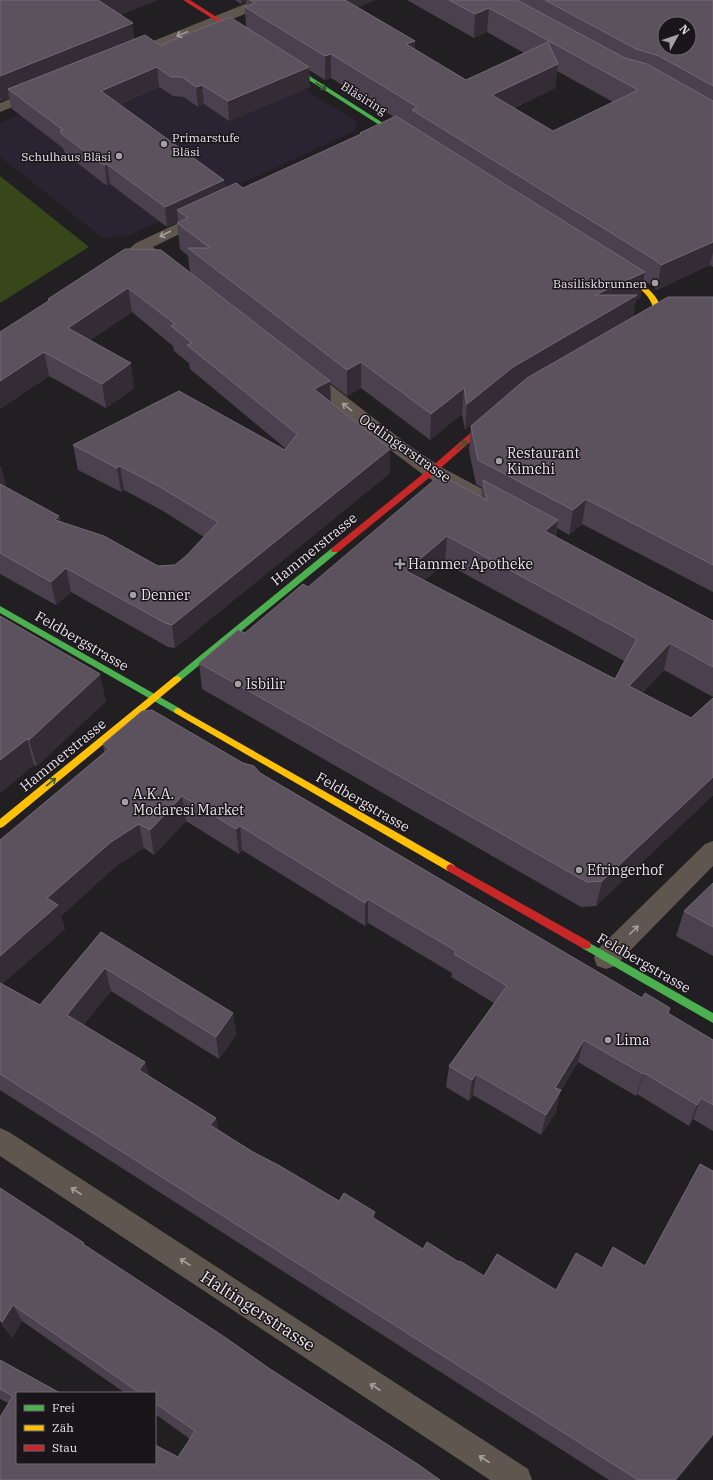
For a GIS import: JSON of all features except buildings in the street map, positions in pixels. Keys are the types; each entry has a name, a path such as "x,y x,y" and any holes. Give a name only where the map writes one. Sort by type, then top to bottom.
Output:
{"street":[{"path":"186,0 254,43"},
{"path":"116,61 267,0"},
{"name":"Bläsiring","path":"274,55 411,142"},
{"path":"0,108 51,87"},
{"path":"376,136 391,130"},
{"path":"116,263 142,246 218,209"},
{"path":"142,246 186,280"},
{"path":"610,268 652,298 660,310 658,315 637,328"},
{"name":"Oetlingerstrasse","path":"293,364 400,448 432,470 510,513"},
{"name":"Hammerstrasse","path":"0,824 432,470 499,413"},
{"name":"Feldbergstrasse","path":"0,609 713,1018"},
{"path":"606,958 713,851"},
{"name":"Haltingerstrasse","path":"0,1141 517,1480"}],"shaded area":[{"name":"Primarstufe Bläsi","path":"210,37 225,38 358,123 355,131 130,235 103,238 0,157 0,123"}],"green space":[{"path":"0,176 89,247 0,303"}],"traffic: fast":[{"path":"284,62 405,139"},
{"path":"177,679 335,550"},
{"path":"0,609 178,711"},
{"path":"586,945 713,1018"}],"traffic: slow":[{"path":"617,273 638,284 655,300 658,315 644,324"},
{"path":"0,824 177,679"},
{"path":"178,711 451,868"}],"traffic: jam":[{"path":"186,0 245,37"},
{"path":"335,550 432,471 493,418"},
{"path":"451,868 586,945"}],"place":[{"name":"Primarstufe Bläsi","path":"164,144"},
{"name":"Schulhaus Bläsi","path":"119,156"},
{"name":"Basiliskbrunnen","path":"655,283"},
{"name":"Restaurant Kimchi","path":"499,461"},
{"name":"Hammer Apotheke","path":"400,564"},
{"name":"Denner","path":"133,595"},
{"name":"Isbilir","path":"238,684"},
{"name":"A.K.A. Modaresi Market","path":"125,802"},
{"name":"Efringerhof","path":"579,870"},
{"name":"Lima","path":"608,1040"}]}
